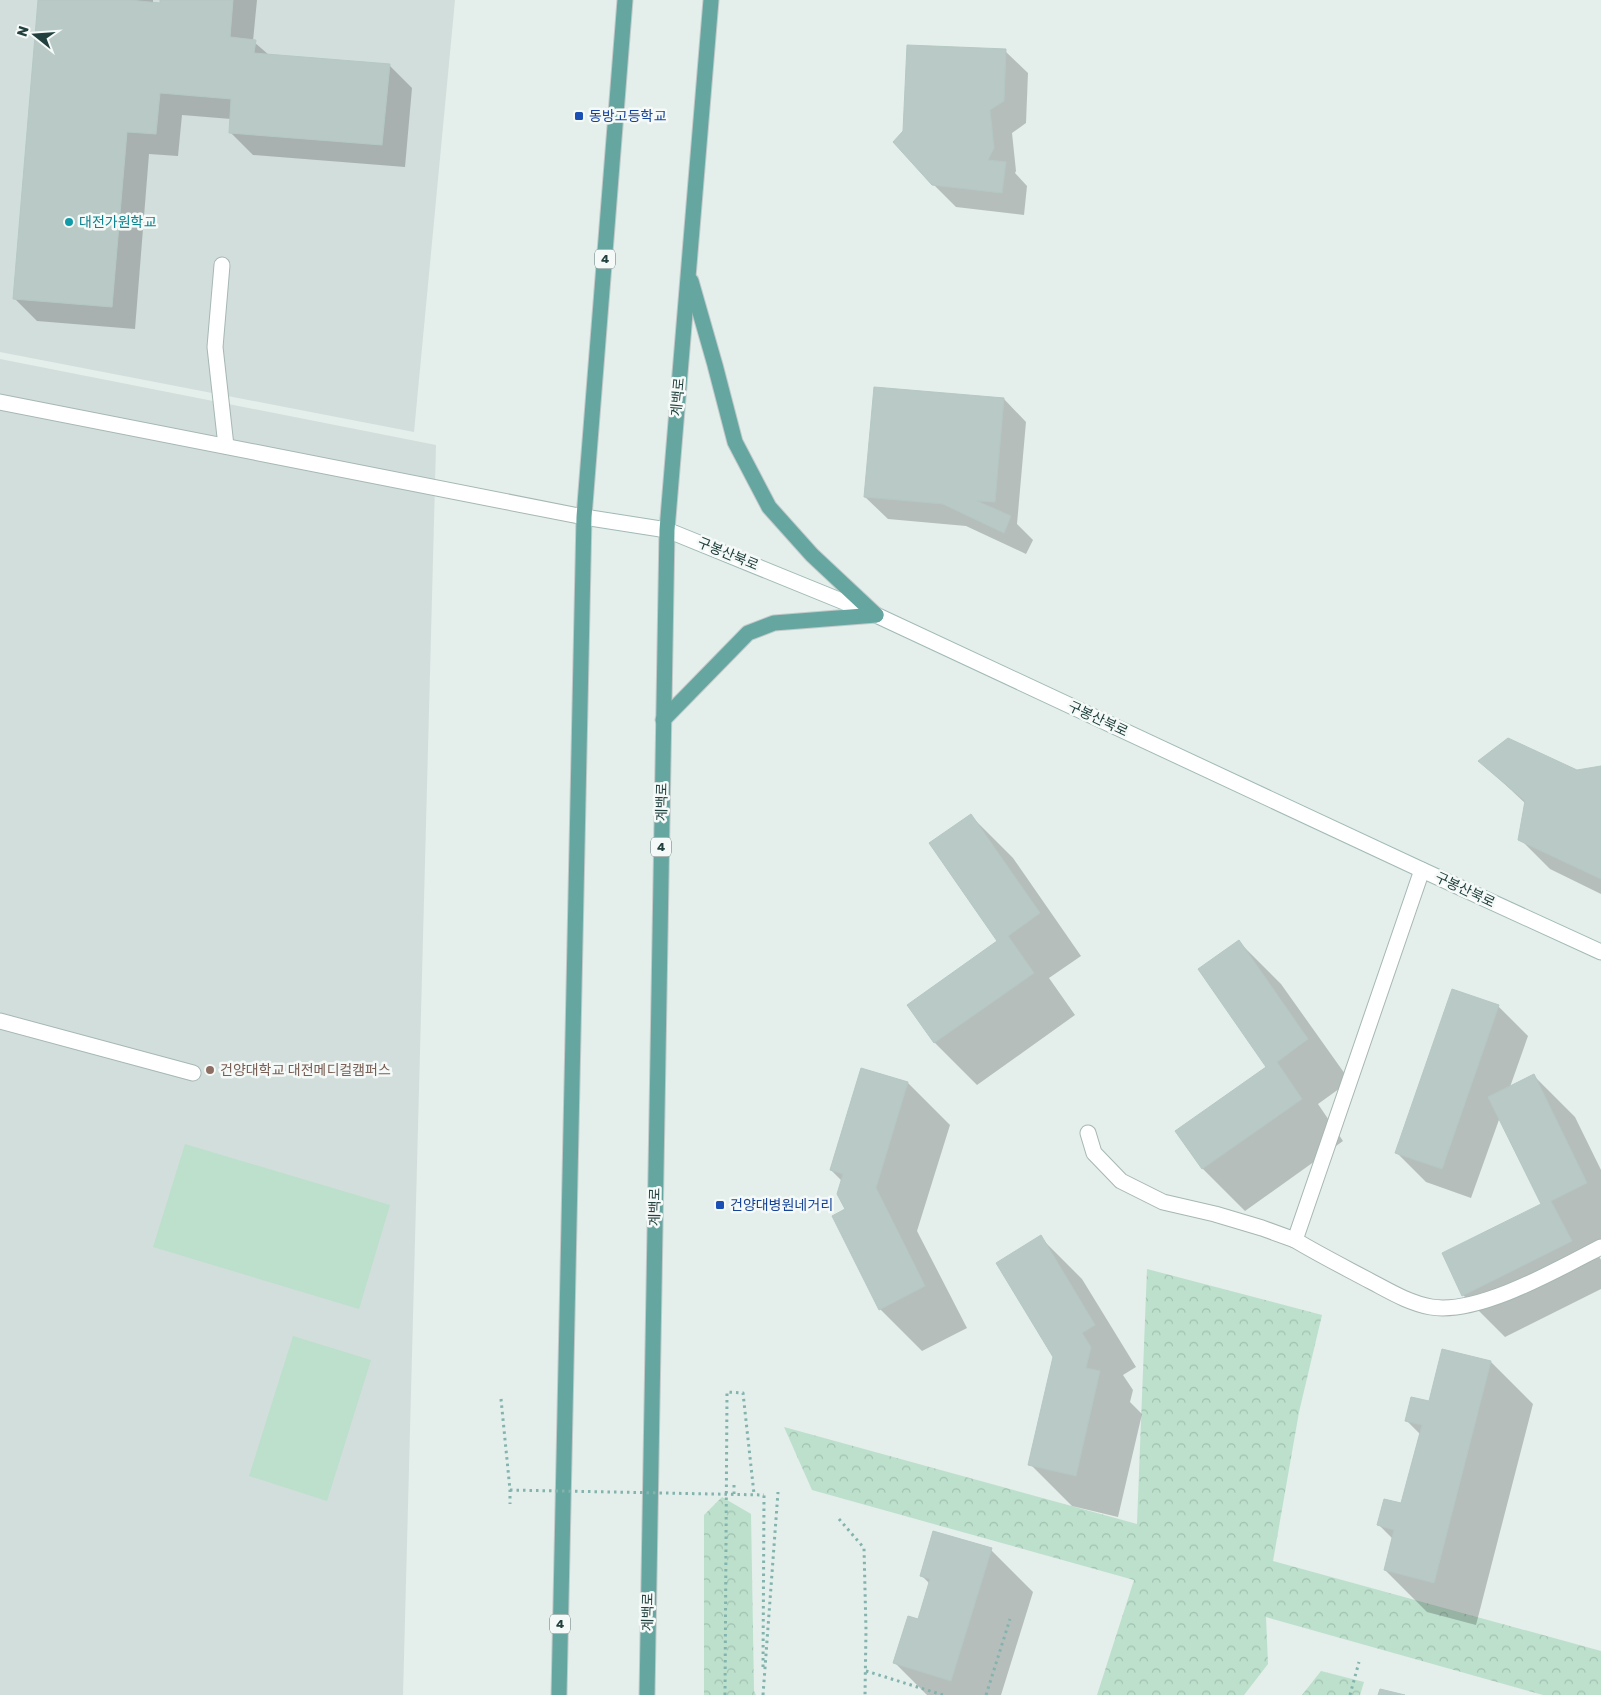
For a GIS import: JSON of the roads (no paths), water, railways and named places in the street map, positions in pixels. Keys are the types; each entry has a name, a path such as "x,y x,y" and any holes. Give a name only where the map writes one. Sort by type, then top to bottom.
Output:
{"main road":[{"name":"4","path":"558,1695 584,517 626,0"},
{"name":"계백로","path":"647,1695 667,530 711,0"},
{"path":"222,265 215,347 226,446"},
{"path":"688,272 735,442 769,507 812,555 876,615"},
{"name":"구봉산북로","path":"0,402 584,517 667,530 876,615 1601,952"},
{"path":"663,720 748,633 774,622 876,615"},
{"path":"1295,1240 1422,870"},
{"path":"0,1021 193,1073"},
{"path":"1088,1133 1094,1153 1120,1181 1164,1202 1215,1214 1295,1240 1334,1263 1416,1304 1433,1308 1464,1307 1506,1293 1601,1247"}],"place":[{"name":"동방고등학교","path":"579,116"},
{"name":"대전가원학교","path":"69,222"},
{"name":"건양대학교 대전메디컬캠퍼스","path":"210,1070"},
{"name":"건양대병원네거리","path":"720,1205"}]}
